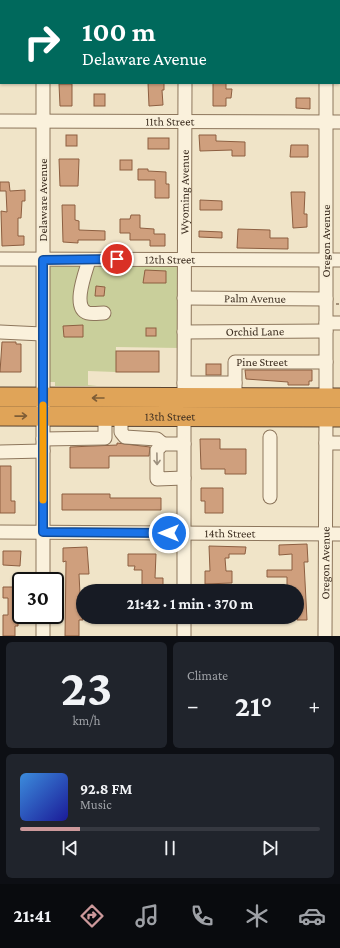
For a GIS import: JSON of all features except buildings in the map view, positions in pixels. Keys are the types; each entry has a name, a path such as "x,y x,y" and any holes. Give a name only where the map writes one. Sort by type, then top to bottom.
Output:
{"highway":[{"name":"13th Street","path":"0,416 43,407 184,390 235,390 334,407"},
{"path":"113,417 125,408 172,408 178,405 184,390"},
{"path":"184,417 195,406 225,406 235,390"},
{"name":"13th Street","path":"0,397 43,407 113,417 244,417 267,407 314,408 321,405 334,407"}],"street":[{"name":"Delaware Avenue","path":"43,84 43,572"},
{"name":"Wyoming Avenue","path":"184,390 185,84"},
{"name":"Oregon Avenue","path":"325,636 326,443 334,407 326,362 326,84"},
{"name":"11th Street","path":"0,121 184,123 340,122"},
{"name":"12th Street","path":"0,259 340,260"},
{"path":"89,260 79,299 82,308 88,313 104,313"},
{"name":"Palm Avenue","path":"184,298 326,299"},
{"name":"Orchid Lane","path":"184,332 326,327 340,323"},
{"path":"0,332 42,334"},
{"name":"Pine Street","path":"235,390 235,362 326,362"},
{"path":"113,417 125,437 157,439 163,444 184,444"},
{"path":"0,452 43,445 105,438 113,417"},
{"path":"184,417 184,584"},
{"path":"270,437 270,497"},
{"path":"326,443 340,443"},
{"path":"163,444 157,450 157,479 184,478"},
{"name":"14th Street","path":"0,532 340,534"},
{"path":"43,624 43,636"},
{"path":"184,624 184,636"}],"green space":[{"path":"56,264 175,264 179,268 179,348 116,347 116,372 88,371 88,385 97,386 55,386 55,382 50,382 48,363 48,268"}],"slow traffic":[{"path":"43,405 43,500"}],"route":[{"path":"117,259 43,260 43,532 169,533"}]}
